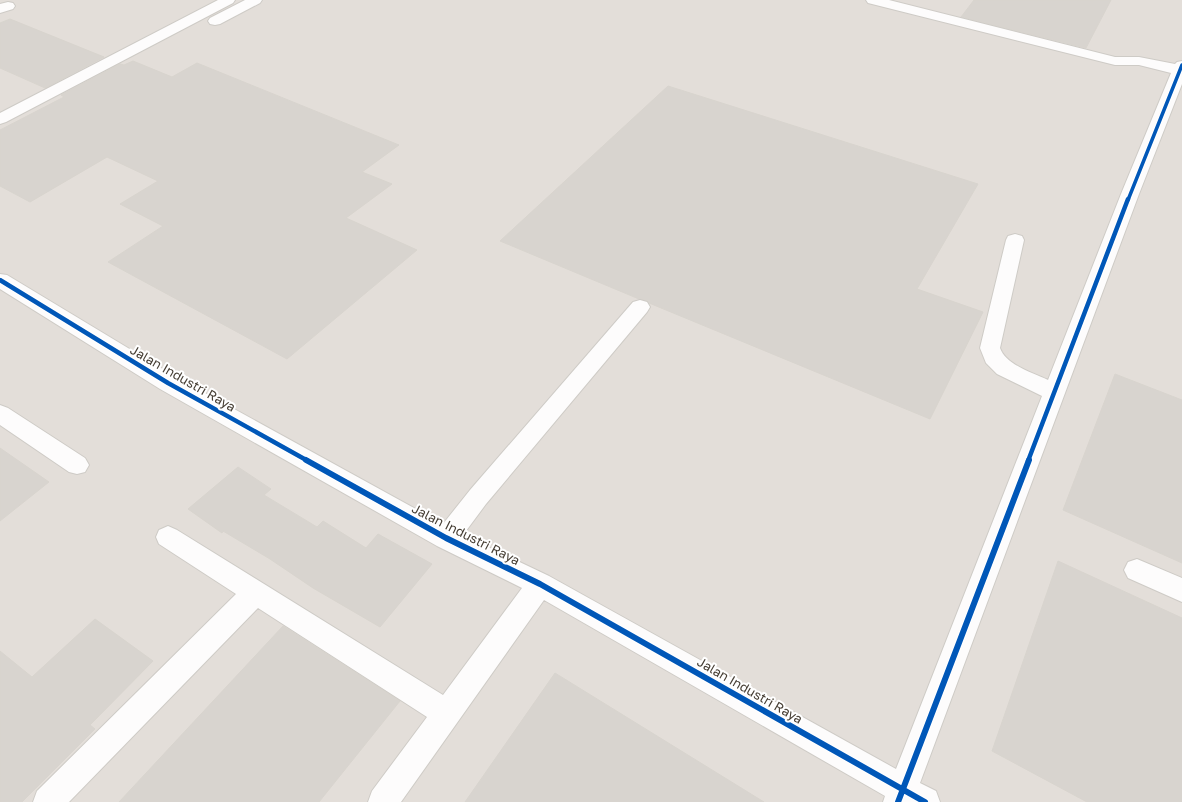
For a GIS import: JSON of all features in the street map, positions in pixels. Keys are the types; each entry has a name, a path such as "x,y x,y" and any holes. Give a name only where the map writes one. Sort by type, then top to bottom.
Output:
{"street":[{"path":"0,118 228,0"},
{"path":"182,23 199,27 208,24 255,0"},
{"path":"873,0 1115,61 1139,60 1180,72 1054,393 900,796"},
{"path":"1015,240 990,348 993,358 1005,368 1054,393"},
{"name":"Jalan Industri Raya","path":"0,280 168,383 446,538 540,584 900,796 925,802"},
{"path":"446,538 478,497 640,307"},
{"path":"0,414 77,465"},
{"path":"168,537 447,713"},
{"path":"1137,570 1182,590"},
{"path":"383,802 540,584"},
{"path":"48,802 256,592"}],"shaded area":[{"path":"0,0 1182,0 1182,802 0,802"}],"building":[{"path":"974,0 1111,0 1086,48 961,17"},
{"path":"10,19 104,57 45,88 0,68 0,23"},
{"path":"133,61 172,77 197,63 399,145 362,172 392,184 346,218 417,250 287,359 108,262 163,226 120,204 158,181 107,157 30,202 0,186 0,130 64,97 61,95 120,64 124,65"},
{"path":"668,86 978,184 917,289 983,312 930,419 500,241"},
{"path":"1115,374 1182,400 1182,563 1063,510"},
{"path":"0,448 49,482 0,521"},
{"path":"238,467 271,489 264,495 317,527 323,521 366,548 378,534 432,564 380,627 313,588 270,559 223,531 222,533 188,509"},
{"path":"1058,561 1182,618 1182,802 1087,802 992,751"},
{"path":"95,619 153,661 90,725 95,729 22,802 0,802 0,651 32,677"},
{"path":"283,626 400,701 319,802 119,802"},
{"path":"555,673 764,802 465,802"}],"cycle path":[{"path":"898,802 1130,194 1182,65"},
{"path":"0,280 168,383 446,538 540,584 925,802"}]}
